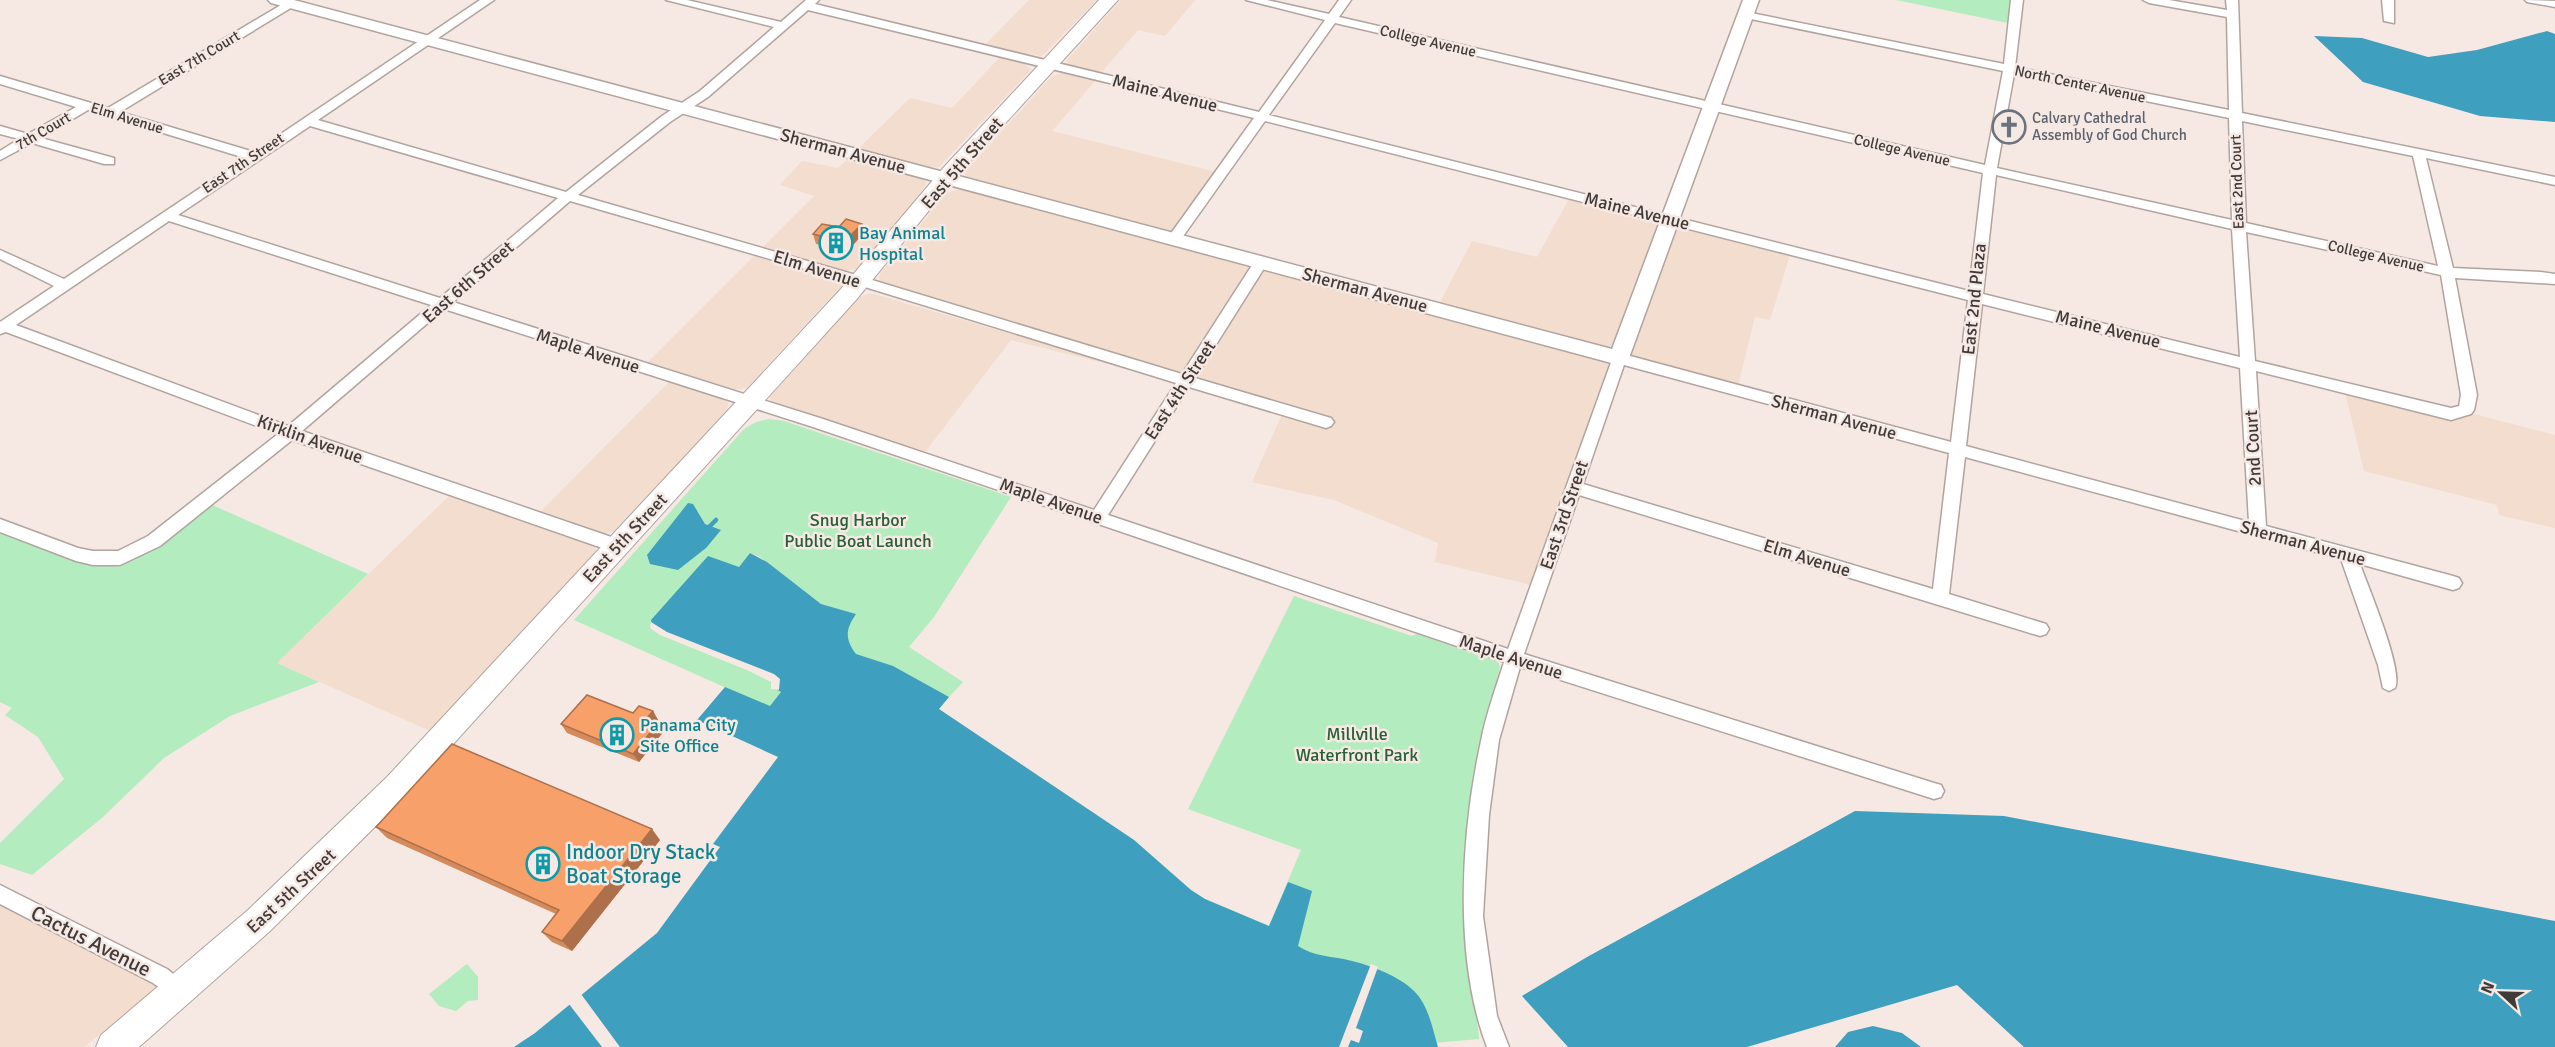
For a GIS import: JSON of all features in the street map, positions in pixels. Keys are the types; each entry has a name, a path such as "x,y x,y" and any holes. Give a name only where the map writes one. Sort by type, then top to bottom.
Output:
{"main road":[{"name":"East 5th Street","path":"113,1047 180,992 338,847 750,402 859,282 946,178 1109,0"}],"street":[{"name":"East 7th Street","path":"2,327 488,0"},
{"path":"672,0 783,26"},
{"name":"College Avenue","path":"1252,0 1990,171 2447,272 2538,275 2555,279"},
{"path":"1174,239 1263,118 1345,0"},
{"name":"East 2nd Plaza","path":"1940,599 1990,171 2009,69 2017,0"},
{"path":"2149,0 2232,14"},
{"name":"East 2nd Court","path":"2232,0 2239,226 2248,364"},
{"path":"2388,0 2390,21"},
{"path":"2530,0 2555,4"},
{"name":"Sherman Avenue","path":"283,2 2453,583"},
{"name":"East 7th Court","path":"109,113 283,2"},
{"name":"East 6th Street","path":"0,525 76,555 120,558 154,541 290,433 567,197 704,94 810,3"},
{"name":"Maine Avenue","path":"810,3 1974,297 2451,414 2466,410 2469,395 2447,272"},
{"name":"North Center Avenue","path":"1747,4 2009,69 2418,151 2555,181"},
{"name":"East 3rd Street","path":"1498,1047 1486,1016 1473,916 1479,815 1495,715 1618,358 1712,107 1747,4"},
{"name":"Elm Avenue","path":"0,80 254,156"},
{"name":"7th Court","path":"0,156 86,106"},
{"name":"Elm Avenue","path":"306,121 859,282 1326,422"},
{"path":"0,130 32,137 109,161"},
{"path":"2418,151 2447,272"},
{"name":"Maple Avenue","path":"166,216 750,402 1514,658 1934,791"},
{"path":"0,254 65,285"},
{"name":"East 4th Street","path":"1098,517 1261,262"},
{"name":"Kirklin Avenue","path":"2,327 290,433 617,546"},
{"name":"2nd Court","path":"2248,364 2258,531"},
{"name":"Elm Avenue","path":"1574,487 2040,629"},
{"path":"2348,555 2387,665 2389,682"},
{"name":"Cactus Avenue","path":"0,894 160,976 180,992"}],"shaded area":[{"path":"1029,0 1097,0 1042,56 984,46"},
{"path":"1121,0 1195,0 1165,36 1138,30 1100,74 1068,65 1067,60"},
{"path":"1001,56 1023,62 1031,70 939,167 923,168 856,151 910,98 952,108"},
{"path":"1064,72 1096,80 1052,131 1217,172 1174,230 1169,232 965,177 966,171 1052,76"},
{"path":"850,157 916,175 924,179 926,184 911,206 858,269 845,271 762,248 814,196 780,185 802,161 838,168"},
{"path":"959,189 967,189 1252,265 1182,374 880,283 879,275 946,194"},
{"path":"1570,197 1664,221 1614,352 1438,306 1472,241 1537,257"},
{"path":"1677,225 1790,255 1770,320 1755,317 1738,386 1629,356"},
{"path":"755,255 839,279 844,283 747,388 727,390 646,364"},
{"path":"1265,269 1611,361 1531,585 1435,562 1438,543 1334,500 1252,482 1282,414 1330,429 1335,420 1196,379"},
{"path":"868,294 1141,372 1011,340 925,452 771,402 770,396 860,297"},
{"path":"670,381 719,398 728,403 728,409 616,531 602,534 540,512"},
{"path":"2345,392 2452,418 2474,414 2555,435 2555,528 2499,515 2497,505 2364,471"},
{"path":"452,493 590,544 597,551 430,731 277,663"},
{"path":"0,906 152,983 157,988 84,1047 0,1047"}],"green space":[{"path":"1896,0 2011,0 2008,23"},
{"path":"769,419 784,421 1011,497 934,617 909,647 963,682 938,709 1134,840 1191,890 1205,899 1269,926 1301,850 1188,809 1294,596 1498,662 1500,667 1474,774 1467,838 1469,924 1479,1039 1434,1043 1375,1022 829,647 856,614 821,604 760,557 750,553 739,567 651,620 652,626 782,670 794,718 574,620 744,429 756,422"},
{"path":"210,504 368,574 277,663 319,682 230,716 164,758 103,817 32,875 0,864 0,843 64,779 38,737 5,715 12,708 0,702 0,532 70,560 119,567"},
{"path":"467,964 478,977 478,1000 468,1001 456,1011 439,1006 429,994"}],"water":[{"path":"2547,31 2555,34 2555,122 2480,116 2363,82 2314,36 2362,38 2428,57 2477,50"},
{"path":"688,503 693,504 705,524 721,530 706,548 678,570 650,564 647,555"},
{"path":"750,553 767,562 821,604 856,614 848,630 848,639 856,654 893,666 949,697 939,709 1134,840 1191,890 1205,899 1269,926 1288,882 1312,891 1298,946 1317,954 1345,959 1385,972 1408,986 1423,1003 1438,1047 514,1047 535,1033 657,933 720,847 713,844 778,757 697,720 725,687 770,706 781,692 774,688 774,680 652,626 651,620 708,556 739,567"},
{"path":"1855,811 2004,816 2555,921 2555,1047 2024,1047 1957,985 1747,1047 1568,1047 1522,996 1587,957"},
{"path":"1873,1026 1902,1033 1921,1047 1835,1047 1848,1032"}],"pier":[{"path":"651,622 667,632 774,674 780,679 779,690 771,689 771,682 749,671 660,635 650,628"},
{"path":"1371,964 1378,967 1356,1028 1363,1031 1359,1043 1351,1040 1348,1047 1339,1047"},
{"path":"581,994 620,1047 602,1047 569,1004"}],"building":[{"path":"846,219 862,224 838,248 822,244 828,238 813,234 822,224 839,227"},
{"name":"Panama City Site Office","path":"587,695 633,713 639,706 653,711 647,718 658,723 633,754 561,724"},
{"name":"Indoor Dry Stack Boat Storage","path":"452,744 652,829 562,941 542,932 559,910 376,827"}],"waterway":[{"path":"710,526 716,520"}],"place":[{"name":"Calvary Cathedral Assembly of God Church","path":"2009,127"},
{"name":"Bay Animal Hospital","path":"836,243"},
{"name":"Panama City Site Office","path":"617,735"},
{"name":"Indoor Dry Stack Boat Storage","path":"543,864"}],"park label":[{"name":"Snug Harbor Public Boat Launch","path":"858,530"},
{"name":"Millville Waterfront Park","path":"1357,744"}]}
